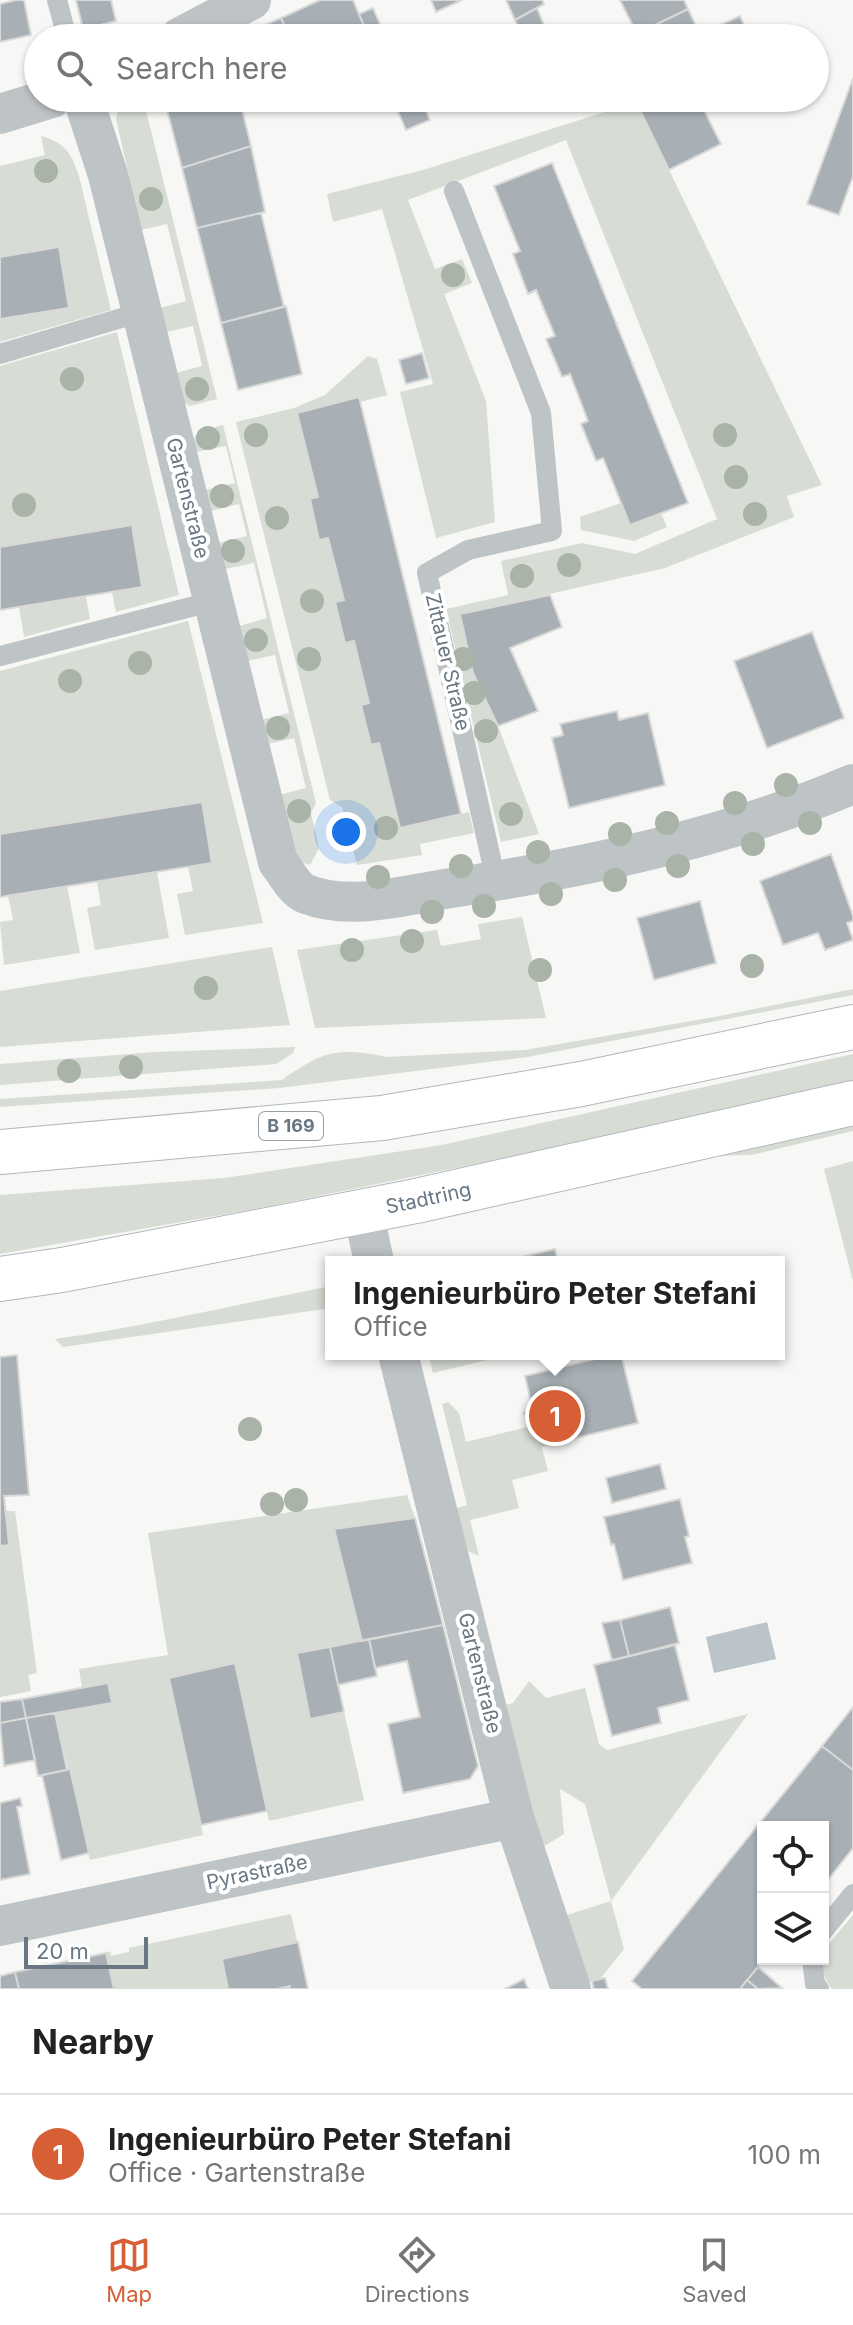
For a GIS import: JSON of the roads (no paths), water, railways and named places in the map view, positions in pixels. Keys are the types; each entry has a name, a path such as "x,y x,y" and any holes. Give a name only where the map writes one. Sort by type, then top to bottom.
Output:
{"main road":[{"name":"B 169","path":"0,1152 382,1118 581,1084 853,1027"},
{"name":"Stadtring","path":"0,1279 62,1270 416,1201 853,1103"}],"street":[{"path":"206,24 251,0"},
{"path":"0,114 24,107"},
{"name":"Gartenstraße","path":"88,112 108,175 278,862 303,893 340,902 494,867"},
{"path":"494,867 593,863 731,828 814,801 853,784"},
{"path":"363,1210 373,1256"},
{"name":"Gartenstraße","path":"400,1360 514,1818 571,1989"},
{"name":"Pyrastraße","path":"0,1926 514,1818"}],"lane":[{"path":"57,0 63,24"},
{"name":"Zittauer Straße","path":"454,191 541,413 552,531 468,550 427,573 494,867"},
{"path":"0,354 142,312"},
{"path":"0,656 214,601"},
{"path":"829,1924 853,1894"},
{"path":"813,1965 815,1984 819,1989"}],"place":[{"name":"Ingenieurbüro Peter Stefani","path":"555,1416"}]}
